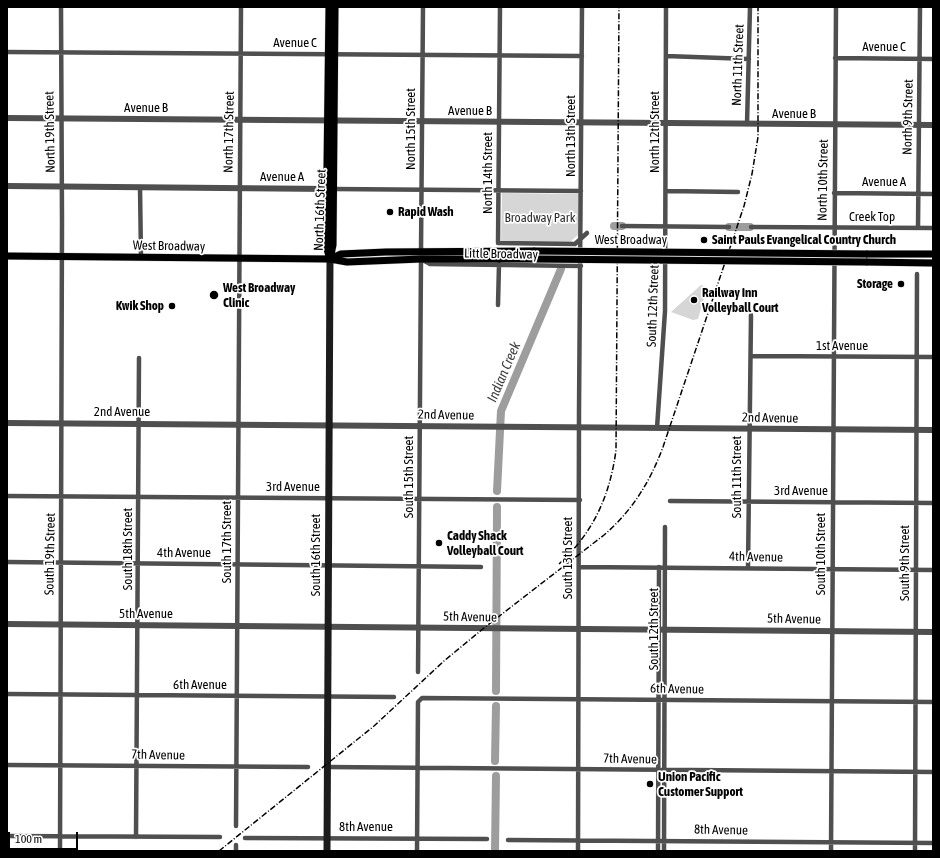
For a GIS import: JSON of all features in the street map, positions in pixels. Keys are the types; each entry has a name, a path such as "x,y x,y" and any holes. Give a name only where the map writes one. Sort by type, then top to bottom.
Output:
{"main road":[{"name":"North 16th Street","path":"329,7 335,121 330,189"},
{"name":"North 16th Street","path":"330,259 333,245 326,120 335,7"},
{"name":"West Broadway","path":"421,255 535,251 933,254"},
{"name":"West Broadway","path":"7,256 330,259 341,254 535,259 933,263"},
{"name":"South 16th Street","path":"327,851 330,259"}],"street":[{"name":"North 19th Street","path":"61,7 62,257"},
{"name":"North 17th Street","path":"239,258 241,7"},
{"name":"North 15th Street","path":"421,255 423,7"},
{"name":"North 14th Street","path":"500,7 498,243 575,244 581,238"},
{"name":"North 13th Street","path":"581,266 582,7"},
{"name":"North 12th Street","path":"665,257 666,7"},
{"name":"North 11th Street","path":"747,124 750,7"},
{"name":"North 10th Street","path":"833,258 836,7"},
{"name":"North 9th Street","path":"918,228 920,7"},
{"name":"Avenue C","path":"7,52 582,56"},
{"path":"666,56 749,59"},
{"name":"Avenue C","path":"835,58 933,59"},
{"name":"Avenue B","path":"7,118 933,125"},
{"name":"Avenue A","path":"7,186 581,191"},
{"path":"140,188 141,257"},
{"path":"666,191 738,192"},
{"name":"Avenue A","path":"834,193 933,194"},
{"path":"622,226 729,227"},
{"name":"Creek Top","path":"751,227 933,228"},
{"path":"581,238 587,233"},
{"name":"Little Broadway","path":"421,255 430,264 581,266"},
{"name":"South 15th Street","path":"418,672 421,255"},
{"name":"South 19th Street","path":"60,851 59,765 62,496 62,257"},
{"name":"South 12th Street","path":"657,428 665,311 665,257"},
{"name":"South 17th Street","path":"236,826 239,258"},
{"name":"South 10th Street","path":"831,851 833,258"},
{"path":"498,305 499,264"},
{"name":"South 13th Street","path":"578,851 581,266"},
{"name":"South 9th Street","path":"915,851 917,274"},
{"name":"South 11th Street","path":"748,568 748,429 751,314"},
{"name":"1st Avenue","path":"751,356 933,358"},
{"name":"South 18th Street","path":"136,837 139,563 139,358"},
{"name":"2nd Avenue","path":"7,422 933,430"},
{"name":"3rd Avenue","path":"7,496 580,500"},
{"name":"3rd Avenue","path":"670,501 933,503"},
{"name":"South 12th Street","path":"664,851 661,841 658,770 658,700 665,567 665,527"},
{"name":"4th Avenue","path":"7,562 419,565 481,567"},
{"name":"4th Avenue","path":"579,567 933,570"},
{"name":"South 12th Street","path":"659,567 664,700 664,770 661,841"},
{"name":"5th Avenue","path":"7,624 933,632"},
{"name":"6th Avenue","path":"7,694 394,697"},
{"name":"6th Avenue","path":"418,768 418,702 420,699 933,702"},
{"name":"7th Avenue","path":"7,765 308,767"},
{"name":"7th Avenue","path":"327,768 933,772"},
{"path":"417,851 418,768"},
{"path":"7,836 220,838"},
{"name":"8th Avenue","path":"245,838 487,840"},
{"name":"8th Avenue","path":"508,840 933,843"},
{"path":"658,851 661,841"},
{"path":"236,844 236,851"}],"green space":[{"name":"Broadway Park","path":"502,193 579,194 578,235 570,242 501,242"},
{"name":"Railway Inn Volleyball Court","path":"701,285 707,287 698,319 693,320 671,312"}],"waterway":[{"name":"Indian Creek","path":"614,226 622,226"},
{"name":"Indian Creek","path":"729,227 750,227"},
{"name":"Indian Creek","path":"497,491 501,411 561,269"},
{"name":"Indian Creek","path":"496,691 497,507"},
{"name":"Indian Creek","path":"495,761 496,706"},
{"name":"Indian Creek","path":"495,851 496,776"}],"railway":[{"path":"559,564 581,540 598,513 609,483 616,450 619,7"},
{"path":"219,851 374,726 444,661 484,628 604,535 632,506 646,484 663,447 744,206 752,174 758,137 758,7"}],"place":[{"name":"Rapid Wash","path":"390,212"},
{"name":"Saint Pauls Evangelical Country Church","path":"704,240"},
{"name":"Storage","path":"901,284"},
{"name":"West Broadway Clinic","path":"214,295"},
{"name":"Railway Inn Volleyball Court","path":"694,300"},
{"name":"Kwik Shop","path":"172,306"},
{"name":"Caddy Shack Volleyball Court","path":"439,543"},
{"name":"Union Pacific Customer Support","path":"650,784"}]}
